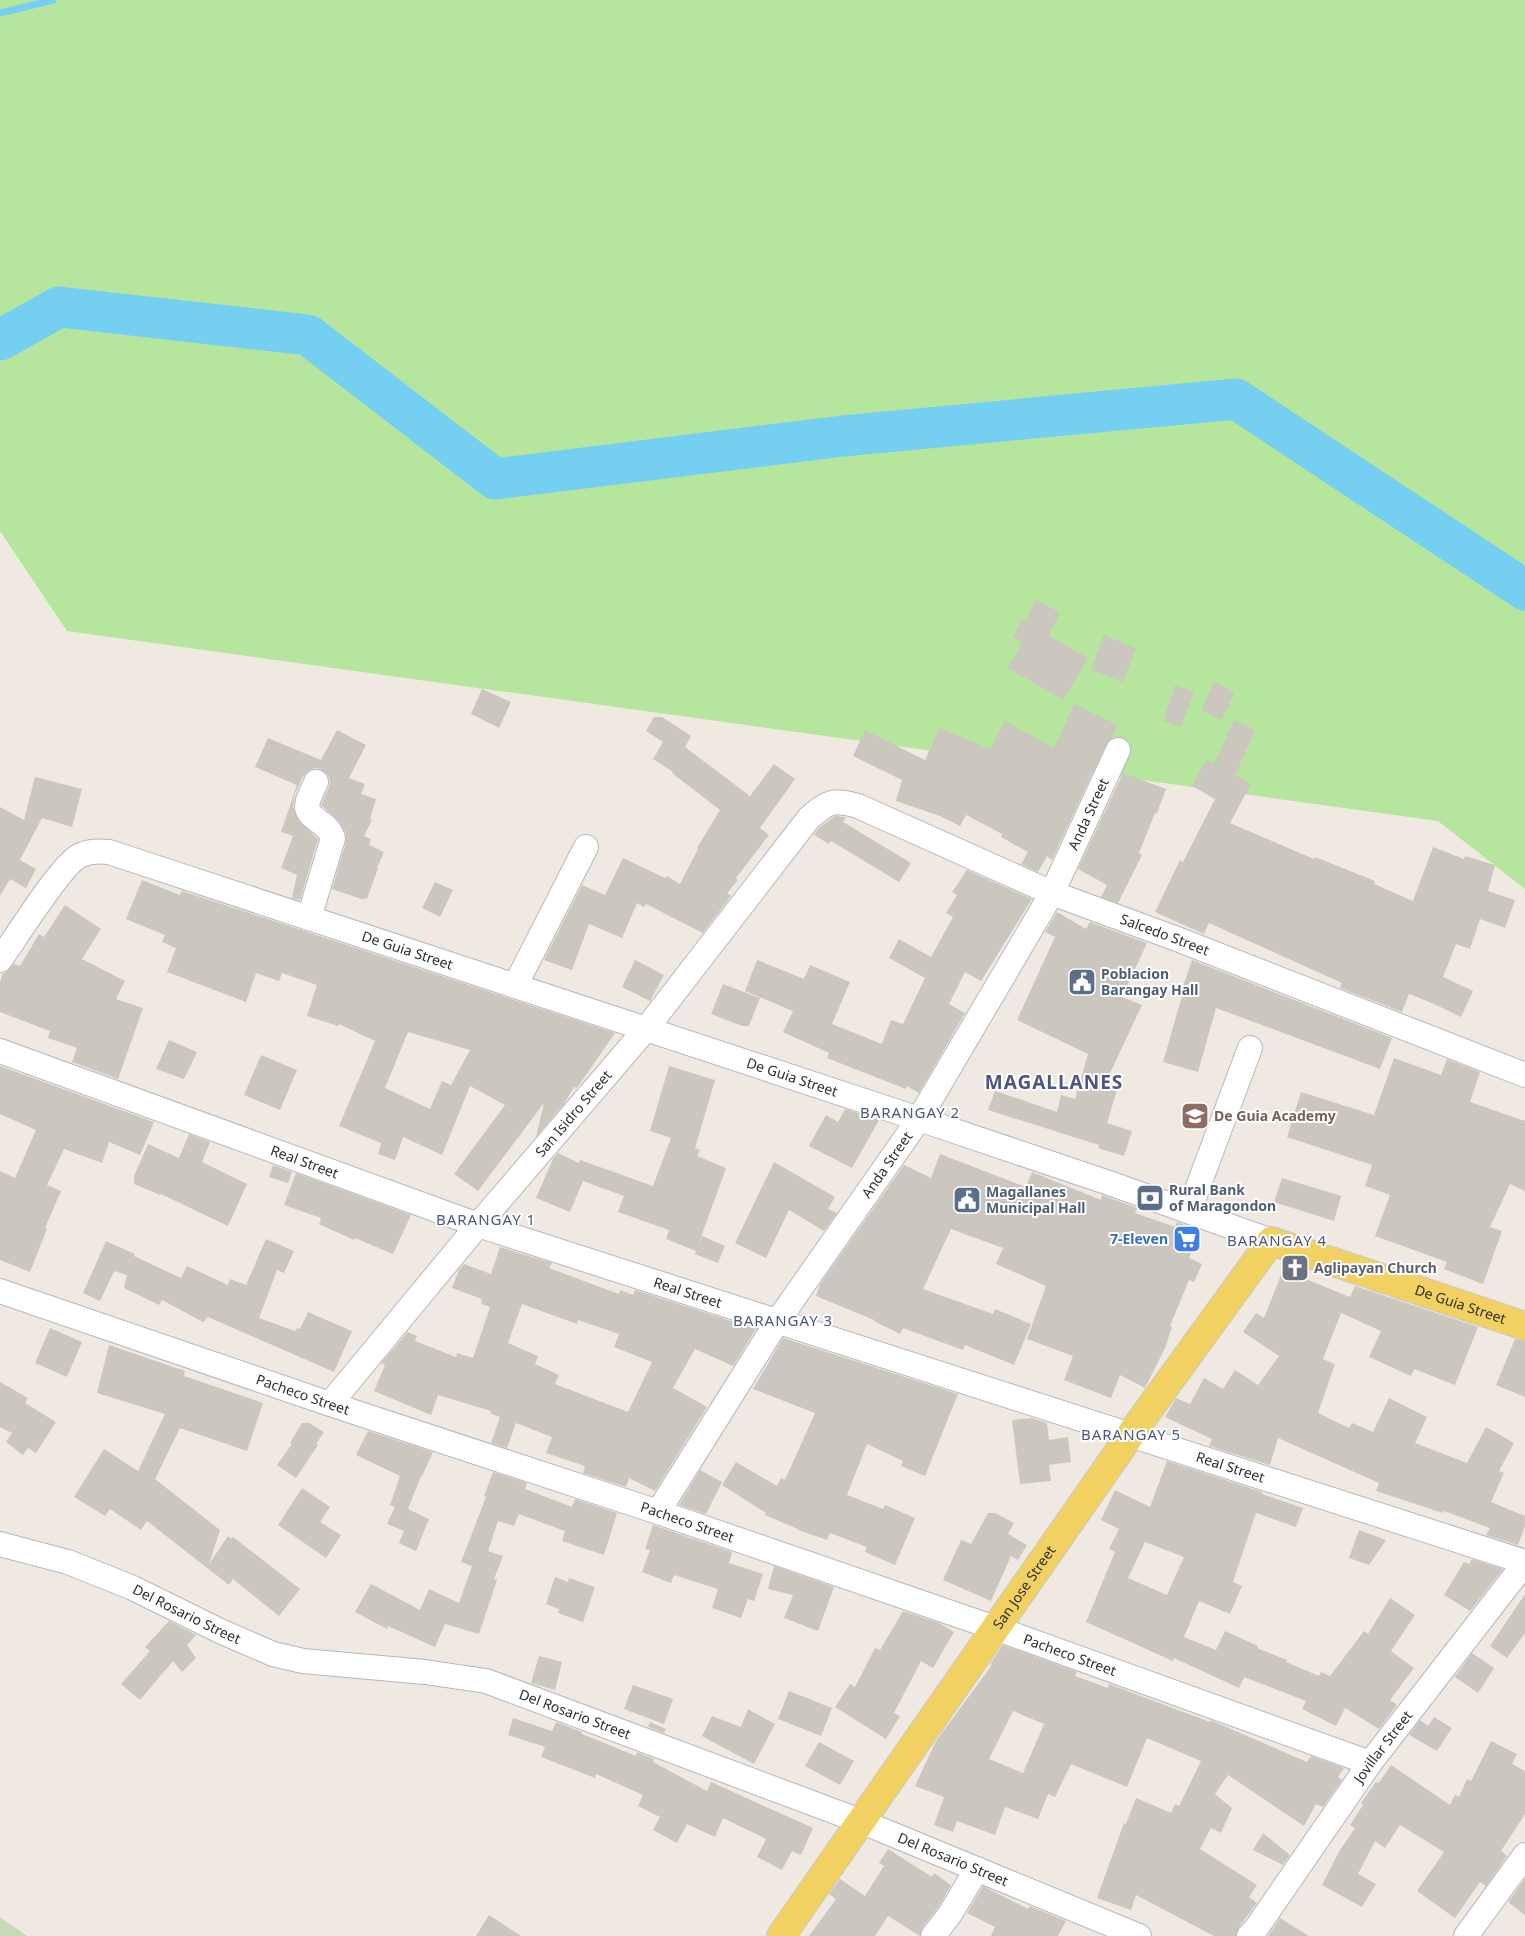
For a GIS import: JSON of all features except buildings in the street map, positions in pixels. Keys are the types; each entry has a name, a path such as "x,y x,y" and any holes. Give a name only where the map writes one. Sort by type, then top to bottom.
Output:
{"main road":[{"name":"De Guia Street","path":"1271,1241 1525,1326"},
{"name":"San Jose Street","path":"781,1936 1130,1434 1271,1241"}],"street":[{"name":"Anda Street","path":"658,1512 777,1322 919,1119 1052,893 1118,750"},
{"path":"309,918 333,838 326,825 312,816 307,808 308,800 316,782"},
{"name":"Salcedo Street","path":"809,818 824,805 832,802 839,801 858,806 1052,893 1177,939 1525,1075"},
{"name":"San Isidro Street","path":"330,1404 478,1225 646,1029 809,818"},
{"path":"515,986 586,847"},
{"name":"De Guia Street","path":"0,960 62,871 77,856 93,851 109,852 919,1119 1271,1241"},
{"path":"1189,1211 1250,1048"},
{"name":"Real Street","path":"0,1051 478,1225 1525,1563"},
{"name":"Pacheco Street","path":"0,1291 330,1404 658,1512 995,1628 1370,1763"},
{"name":"Del Rosario Street","path":"0,1544 14,1546 76,1565 133,1588 220,1631 273,1654 303,1661 425,1672 486,1681 860,1821 1139,1936"},
{"name":"Jovillar Street","path":"1249,1936 1370,1763 1525,1563"},
{"path":"1466,1936 1525,1855"},
{"path":"934,1936 977,1870"}],"green space":[{"path":"0,0 1525,0 1525,889 1438,821 67,631 0,531"},
{"path":"0,1917 27,1936 0,1936"}],"waterway":[{"path":"0,13 53,0"},
{"path":"0,340 59,307 308,335 495,479 843,436 1236,399 1525,590"}],"place":[{"name":"Poblacion Barangay Hall","path":"1082,982"},
{"name":"De Guia Academy","path":"1195,1116"},
{"name":"Rural Bank of Maragondon","path":"1150,1198"},
{"name":"Magallanes Municipal Hall","path":"967,1200"},
{"name":"7-Eleven","path":"1187,1239"},
{"name":"Aglipayan Church","path":"1295,1268"}],"district":[{"name":"MAGALLANES","path":"1054,1082"},
{"name":"BARANGAY 2","path":"910,1113"},
{"name":"BARANGAY 1","path":"486,1220"},
{"name":"BARANGAY 4","path":"1277,1241"},
{"name":"BARANGAY 3","path":"783,1321"},
{"name":"BARANGAY 5","path":"1131,1435"}]}
